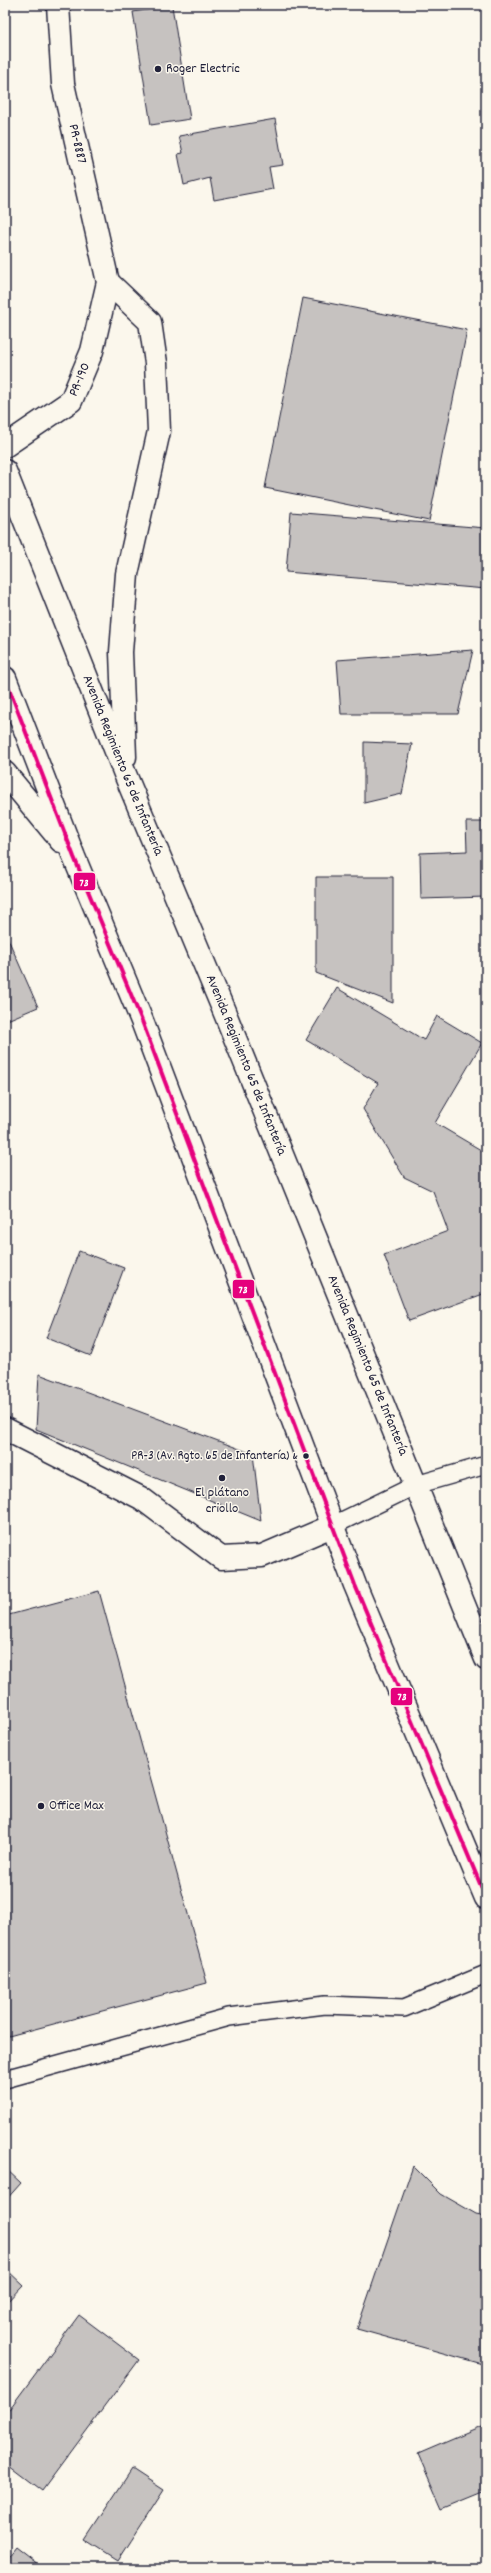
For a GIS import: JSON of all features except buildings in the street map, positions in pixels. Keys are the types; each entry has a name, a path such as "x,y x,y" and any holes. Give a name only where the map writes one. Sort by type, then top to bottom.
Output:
{"main road":[{"name":"PR-8887","path":"58,5 64,84 108,282"},
{"name":"PR-190","path":"5,446 71,401 92,351 108,282"},
{"path":"108,282 150,322 156,363 159,431 127,574 121,652 125,774"},
{"name":"Avenida Regimiento 65 de Infantería","path":"5,471 125,774 416,1484 486,1659"},
{"path":"5,678 74,857 142,1021 332,1526 486,1898"},
{"path":"5,773 74,857"},
{"path":"5,1429 141,1498 221,1558 262,1556 332,1526"}],"lane":[{"path":"332,1526 416,1484 486,1465"},
{"path":"5,2079 229,2017 325,2005 404,2008 486,1974"}],"transit line":[{"name":"73","path":"5,678 74,857 142,1021 355,1585 486,1898"}],"place":[{"name":"Roger Electric","path":"158,69"},
{"name":"PR-3 (Av. Rgto. 65 de Infantería) &","path":"306,1456"},
{"name":"El plátano criollo","path":"222,1478"},
{"name":"Office Max","path":"41,1806"}]}
